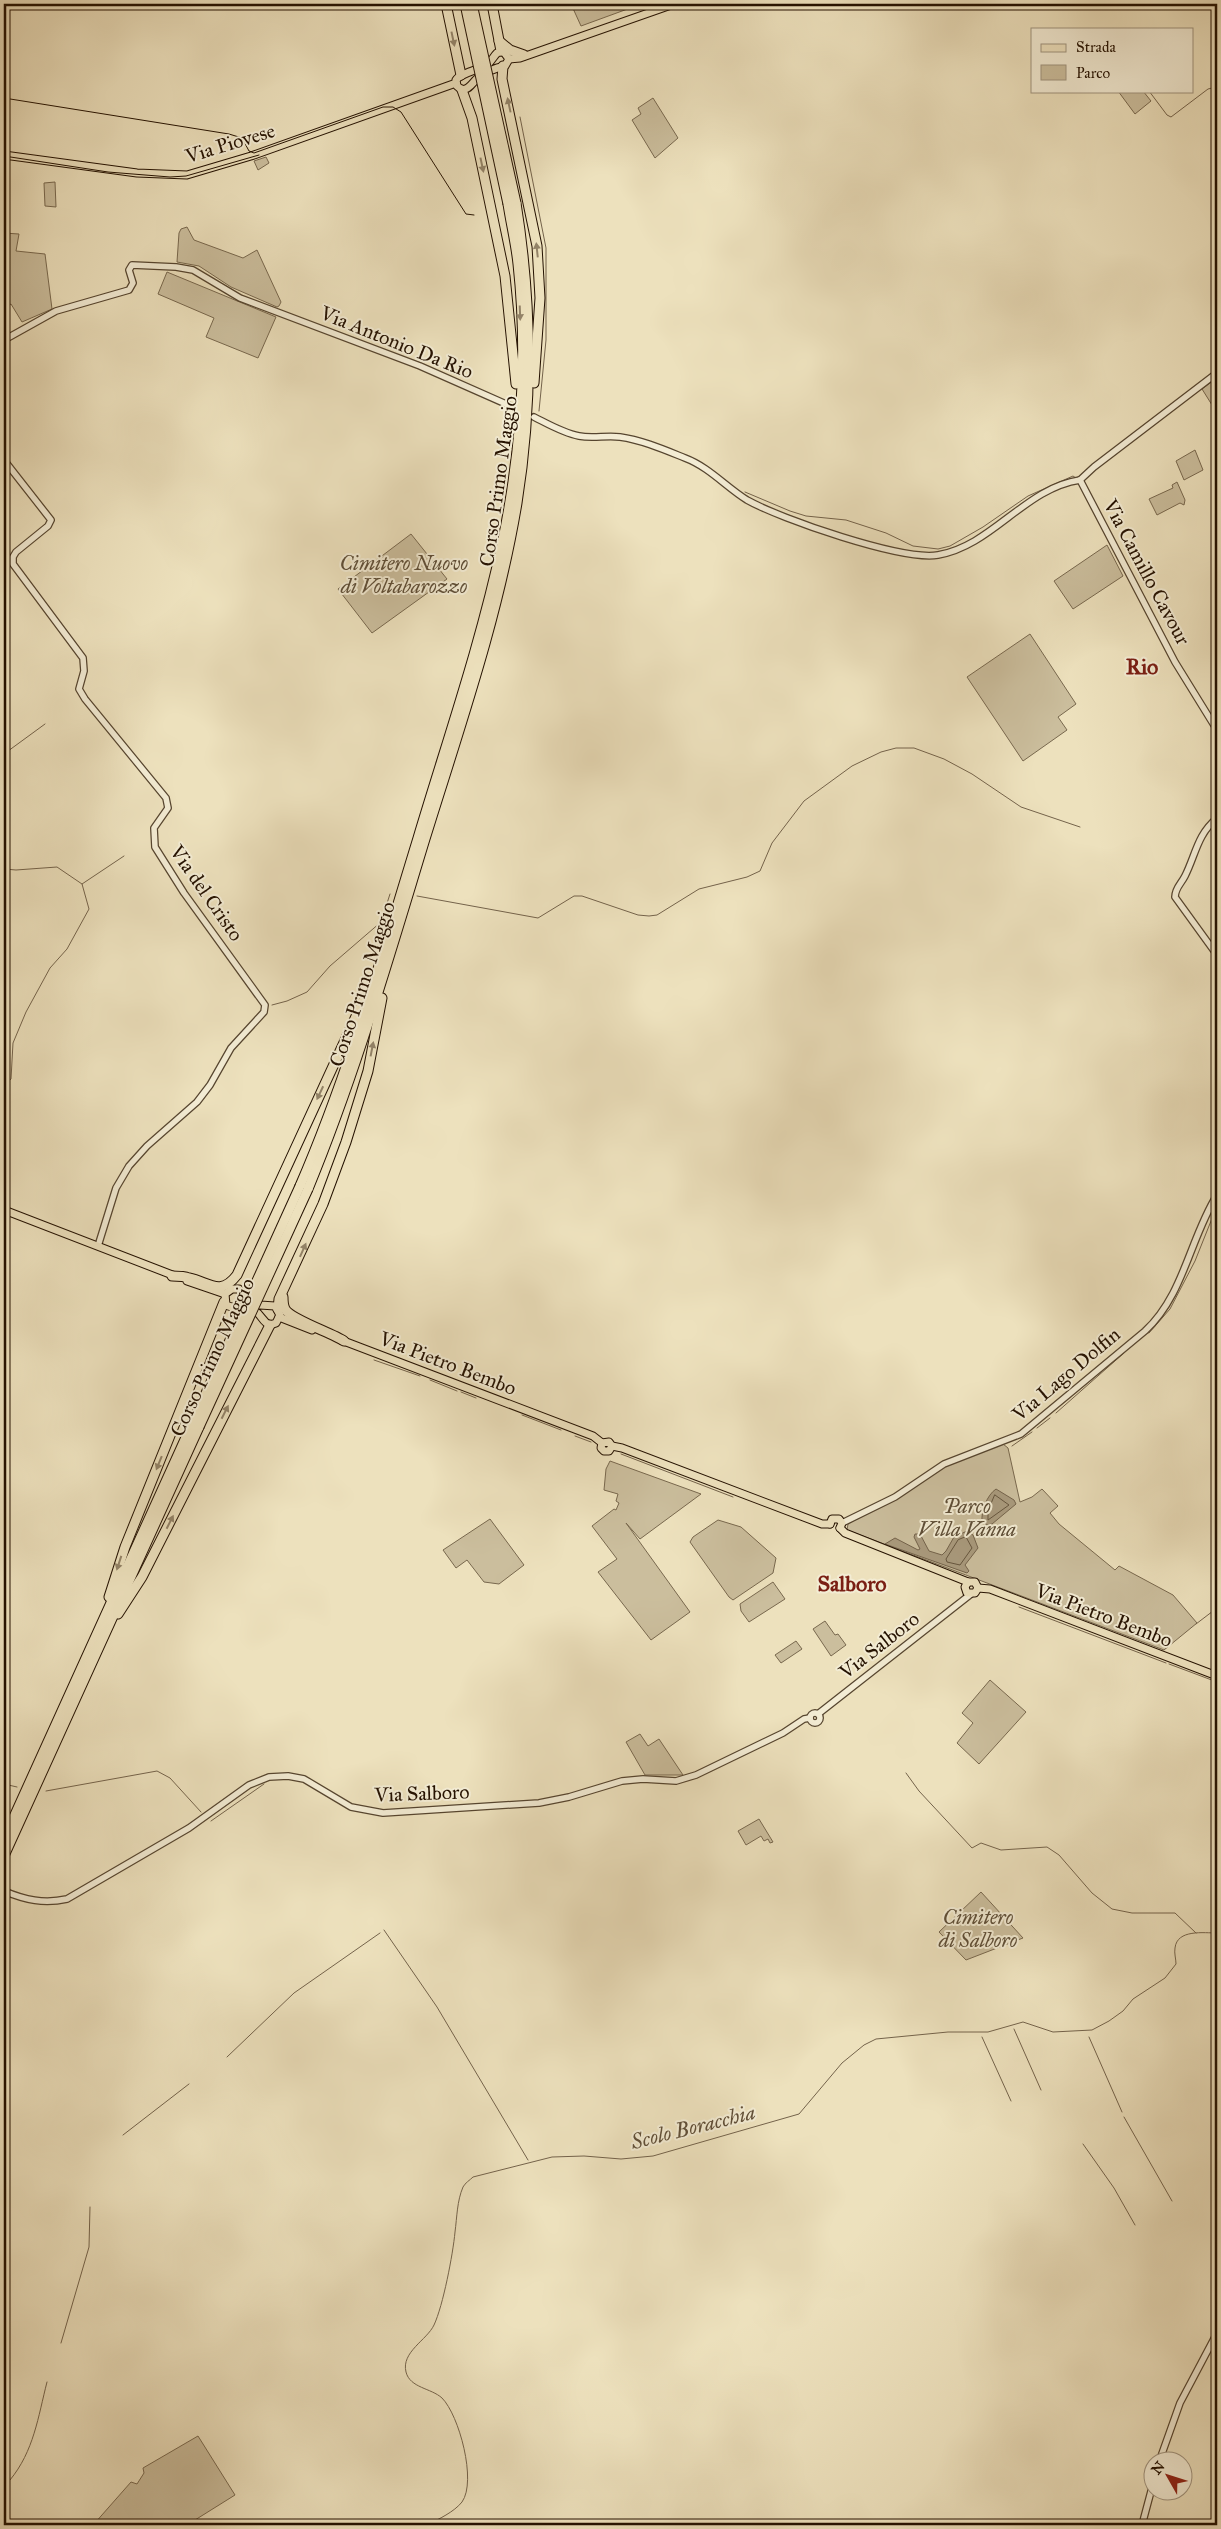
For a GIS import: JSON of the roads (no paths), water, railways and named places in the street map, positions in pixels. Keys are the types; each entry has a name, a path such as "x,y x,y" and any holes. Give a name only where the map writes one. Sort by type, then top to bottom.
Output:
{"highway":[{"path":"446,4 461,74"},
{"path":"464,4 483,70"},
{"path":"472,4 483,70"},
{"path":"492,4 501,51"},
{"path":"499,41 510,50 524,55"},
{"path":"506,62 502,79 533,221 539,272 537,353 530,419 519,455"},
{"name":"Corso Primo Maggio","path":"4,1839 89,1660 196,1425 304,1187 353,1072 393,945 501,581 517,502 521,401 522,264 508,204 483,70"},
{"path":"459,87 472,118 505,276 517,398 519,455"},
{"name":"Corso Primo Maggio","path":"304,1187 346,1070 380,962 494,578 519,455"},
{"path":"279,1313 279,1299 283,1294 335,1173 363,1088 391,964 393,945"},
{"path":"89,1660 125,1547 227,1295 380,962"},
{"path":"172,1276 190,1278 216,1287 224,1286 237,1275"},
{"path":"283,1294 284,1308 292,1317 330,1332 344,1341"},
{"path":"89,1660 142,1577 270,1325"},
{"name":"Corso Primo Maggio","path":"4,1856 89,1660"}],"main road":[{"name":"Via Piovese","path":"4,155 137,173 187,175 459,87 467,89 479,77 506,62 674,4"},
{"path":"459,87 461,74 474,72 490,62 501,51 508,55 506,62"},
{"name":"Via Pietro Bembo","path":"4,1210 172,1276 227,1295 239,1289 248,1299 260,1305 272,1305 279,1313 344,1341 592,1436 602,1443 601,1448 604,1451 609,1451 612,1446 622,1448 817,1522 830,1524 835,1529 841,1526 845,1533 966,1585 974,1582 978,1588 999,1592 1217,1676"},
{"name":"Via Pietro Bembo","path":"227,1295 231,1308 245,1307 255,1312 263,1322 270,1325"},
{"path":"270,1325 279,1313"},
{"name":"Via Pietro Bembo","path":"966,1585 966,1592 971,1594"},
{"path":"971,1594 975,1593 978,1588"}],"street":[{"name":"Via Antonio Da Rio","path":"4,340 66,306 129,290 133,283 130,266 133,264 176,267 193,270 233,294 267,309 420,366 515,408"},
{"path":"534,417 578,436 621,437 672,452 698,463 734,491 770,511 802,524 920,556 944,554 963,546 1036,497 1080,480 1094,467 1217,373"},
{"name":"Via del Cristo","path":"4,460 51,520 48,526 16,552 13,557 13,564 83,658 84,671 79,689 85,699 163,792 168,805 154,828 153,837 156,847 184,893 263,1000 265,1009 231,1048 198,1102 147,1146 128,1166 116,1188 98,1246"},
{"name":"Via Camillo Cavour","path":"1080,480 1175,662 1217,730"},
{"path":"1217,818 1200,836 1184,877 1176,889 1175,897 1217,955"},
{"name":"Via Lago Dolfin","path":"841,1526 895,1497 944,1464 1021,1434 1145,1331 1168,1302 1217,1195"},
{"name":"Via Salboro","path":"959,1602 966,1585"},
{"name":"Via Salboro","path":"4,1891 14,1896 45,1902 62,1901 77,1895 189,1828 250,1785 264,1778 288,1776 304,1779 350,1807 371,1813 539,1803 569,1797 622,1781 683,1780 783,1733 804,1719 810,1718 812,1722 817,1722 820,1718 818,1714 848,1688 909,1645 917,1635 971,1594"},
{"path":"1163,2452 1186,2390 1217,2333"},
{"path":"1142,2525 1148,2502"}],"water":[{"path":"996,1489 1014,1500 1016,1504 992,1524 987,1525 982,1522 984,1508 987,1499"},
{"path":"967,1531 973,1535 978,1548 965,1565 969,1571 967,1573 885,1544 895,1538 918,1550 920,1549 914,1537 915,1534 920,1534 929,1551 942,1555 954,1537"}],"waterway":[{"path":"1150,92 1167,115 1171,117 1208,89 1212,88 1217,93"},
{"path":"520,117 546,248 546,340 539,411"},
{"path":"745,492 806,516 846,520 886,533 913,546 938,549 950,546 983,527 1028,496 1073,476 1076,478"},
{"path":"4,754 45,724"},
{"path":"417,896 538,918 574,896 582,896 638,915 657,915 699,889 747,877 760,871 772,843 804,801 852,766 881,752 896,748 914,748 944,759 972,774 1021,807 1080,827"},
{"path":"4,1085 11,1079 13,1043 26,1012 50,968 67,949 89,909 82,884 124,856"},
{"path":"4,869 57,867 82,884"},
{"path":"272,1005 307,992 330,966 381,922 390,894"},
{"path":"1149,1333 1170,1309 1195,1261 1217,1206"},
{"path":"1056,1413 1124,1353"},
{"path":"374,1360 420,1376"},
{"path":"430,1380 457,1391"},
{"path":"461,1392 476,1398"},
{"path":"522,1415 561,1430"},
{"path":"1037,1428 1050,1418"},
{"path":"1012,1446 1032,1432"},
{"path":"575,1436 591,1442"},
{"path":"621,1454 733,1497"},
{"path":"1019,1607 1166,1663"},
{"path":"1196,1624 1217,1608"},
{"path":"1169,1664 1217,1682"},
{"path":"46,1791 157,1771 170,1778 201,1812"},
{"path":"906,1773 919,1791 972,1848 981,1843 1001,1850 1047,1847 1059,1855 1092,1893 1112,1909 1132,1913 1175,1913 1196,1933"},
{"path":"4,1784 17,1787"},
{"path":"211,1821 264,1784"},
{"path":"384,1930 437,2007 528,2160"},
{"path":"227,2057 294,1993 380,1933"},
{"name":"Scolo Boracchia","path":"427,2525 451,2512 462,2502 468,2479 467,2464 460,2433 448,2406 442,2398 416,2385 408,2377 405,2365 411,2352 431,2331 434,2325 450,2266 461,2192 473,2177 552,2157 584,2156 621,2159 653,2156 799,2114 842,2063 864,2045 876,2039 948,2032 988,2032 1023,2022 1053,2032 1092,2030 1109,2021 1123,2011 1133,1999 1165,1978 1176,1964 1175,1948 1181,1938 1192,1933 1217,1933"},
{"path":"1014,2029 1041,2090"},
{"path":"982,2037 1011,2101"},
{"path":"1089,2037 1122,2112"},
{"path":"123,2135 189,2084"},
{"path":"1124,2117 1172,2201"},
{"path":"1083,2144 1114,2188 1135,2225"},
{"path":"61,2343 89,2247 90,2207"},
{"path":"10,2480 25,2457 30,2445 47,2382"}],"tram line":[{"path":"4,98 229,134 242,138 249,151 254,153 383,107 393,107 401,112 466,214 474,215"},
{"path":"4,156 108,172 170,177 186,176 259,155"}],"district":[{"name":"Rio","path":"1142,666"},
{"name":"Salboro","path":"852,1583"}],"park label":[{"name":"Cimitero Nuovo di Voltabarozzo","path":"404,574"},
{"name":"Parco Villa Vanna","path":"967,1518"},
{"name":"Cimitero di Salboro","path":"978,1928"}]}
